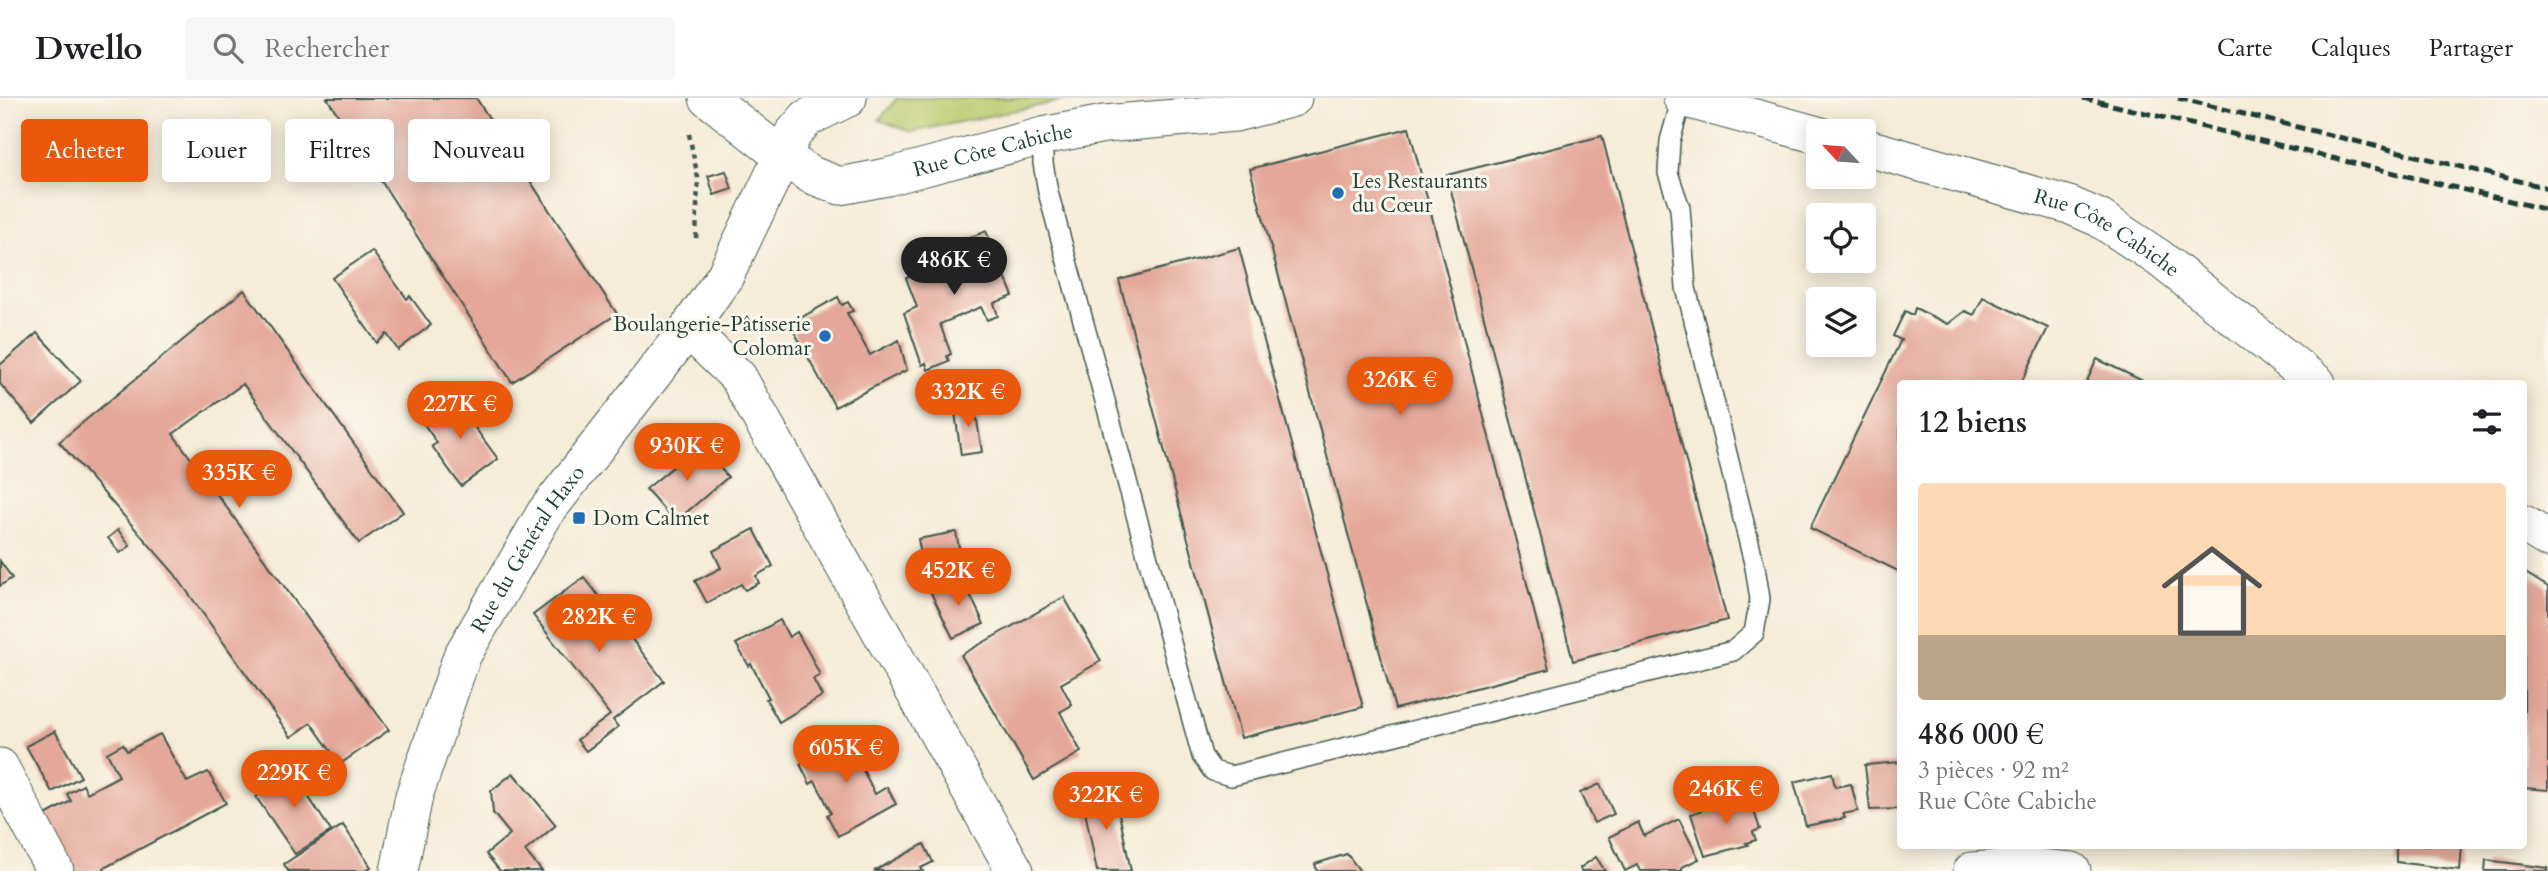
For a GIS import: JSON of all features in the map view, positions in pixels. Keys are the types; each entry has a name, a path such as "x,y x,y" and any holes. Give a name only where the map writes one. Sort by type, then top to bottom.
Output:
{"street":[{"name":"Rue Côte Cabiche","path":"708,98 782,156 811,175 840,186 887,177 1043,136 1104,124 1235,113 1293,98"},
{"name":"Rue du Général Haxo","path":"399,871 414,796 462,656 545,513 688,329 725,276 793,134 807,118 848,98"},
{"path":"1682,98 1806,132"},
{"name":"Rue Côte Cabiche","path":"1876,150 2069,205 2099,218 2159,258 2313,380"},
{"path":"688,329 738,377 1015,871"},
{"path":"2527,526 2548,540"},
{"path":"0,767 55,871"},
{"path":"1972,871 2028,867 2072,871"}],"lane":[{"path":"1043,136 1043,163 1048,191 1202,756 1213,771 1231,776 1733,651 1754,633 1760,599 1755,567 1686,288 1680,208 1668,173 1670,141 1682,98"}],"path":[{"path":"688,130 698,178 696,252 725,276"}],"green space":[{"path":"897,98 1076,98 912,132 879,120"}],"building":[{"path":"327,98 476,98 490,119 408,119 408,182 531,182 617,314 512,382 382,182 394,182 394,119 341,119"},
{"path":"1409,128 1549,669 1395,709 1250,169"},
{"path":"1602,136 1727,620 1573,661 1447,175"},
{"path":"726,171 732,189 714,195 708,176"},
{"path":"986,231 1013,296 994,303 998,316 987,320 981,307 940,324 951,354 947,356 949,361 928,370 926,363 922,365 904,313 917,307 906,278 974,252 969,238"},
{"path":"1239,248 1363,707 1241,738 1119,280"},
{"path":"372,251 407,299 410,296 431,325 398,350 387,334 377,343 332,278"},
{"path":"244,290 403,512 359,543 243,384 173,434 389,730 340,764 311,723 291,737 174,573 59,442"},
{"path":"838,297 842,305 848,302 853,311 847,313 870,355 899,340 907,370 835,407 790,324"},
{"path":"1983,297 2048,328 2022,380 1897,380 1897,571 1810,528 1901,340 1893,336 1905,311 1913,315 1915,308 1948,324 1965,311 1974,315"},
{"path":"37,333 81,381 34,423 0,384 0,365"},
{"path":"2097,359 2141,380 2087,380"},
{"path":"463,395 478,415 470,421 498,459 461,486 432,446 437,443 424,424"},
{"path":"974,402 982,452 961,455 954,405"},
{"path":"701,444 728,477 675,522 646,489"},
{"path":"754,529 773,566 756,576 759,583 745,590 741,584 707,603 695,581 721,568 713,551"},
{"path":"118,530 130,546 120,553 108,538"},
{"path":"956,532 964,574 926,581 918,539"},
{"path":"0,561 12,578 0,586"},
{"path":"2527,574 2548,587 2548,790 2527,788"},
{"path":"584,577 664,681 613,720 618,727 586,751 577,740 610,715 533,615"},
{"path":"962,577 984,624 953,638 931,593"},
{"path":"1064,597 1101,661 1061,684 1072,705 1060,712 1081,752 1034,780 961,655"},
{"path":"780,620 789,637 797,632 810,655 820,675 813,679 822,696 779,722 751,664 749,666 736,644"},
{"path":"55,731 81,777 52,792 26,746"},
{"path":"858,733 868,751 857,758 875,794 887,787 896,804 838,836 827,815 831,813 823,796 815,781 810,784 800,764"},
{"path":"160,734 187,782 208,772 226,803 104,868 105,871 70,871 42,817 71,801 67,794 83,785 87,793 119,776 107,753 123,744 127,751"},
{"path":"1897,762 1897,809 1870,810 1865,765"},
{"path":"303,765 315,782 304,790 331,831 295,854 256,797"},
{"path":"513,773 556,825 525,851 542,871 500,871 486,854 510,834 493,813 491,791"},
{"path":"1832,773 1835,787 1851,784 1858,811 1843,814 1845,818 1806,826 1794,782"},
{"path":"1600,784 1614,814 1594,823 1580,793"},
{"path":"1114,789 1131,871 1097,871 1082,796"},
{"path":"1748,794 1760,829 1753,832 1756,840 1746,843 1748,845 1705,856 1691,814"},
{"path":"1679,819 1699,859 1682,867 1682,871 1640,871 1637,865 1625,871 1609,837 1638,822 1644,836"},
{"path":"343,825 371,867 365,871 288,871 284,864"},
{"path":"924,844 933,862 921,868 923,871 874,871"},
{"path":"2396,849 2462,849 2460,870 2396,862"},
{"path":"1347,854 1360,871 1317,871 1315,864"},
{"path":"1596,857 1605,871 1581,871 1580,868"},
{"path":"2486,860 2548,868 2548,871 2485,871"}],"railway":[{"path":"2083,98 2548,210"},
{"path":"2178,98 2548,188"}],"place":[{"name":"Les Restaurants du Cœur","path":"1338,193"},
{"name":"Boulangerie-Pâtisserie Colomar","path":"825,336"},
{"name":"Dom Calmet","path":"579,518"}]}
